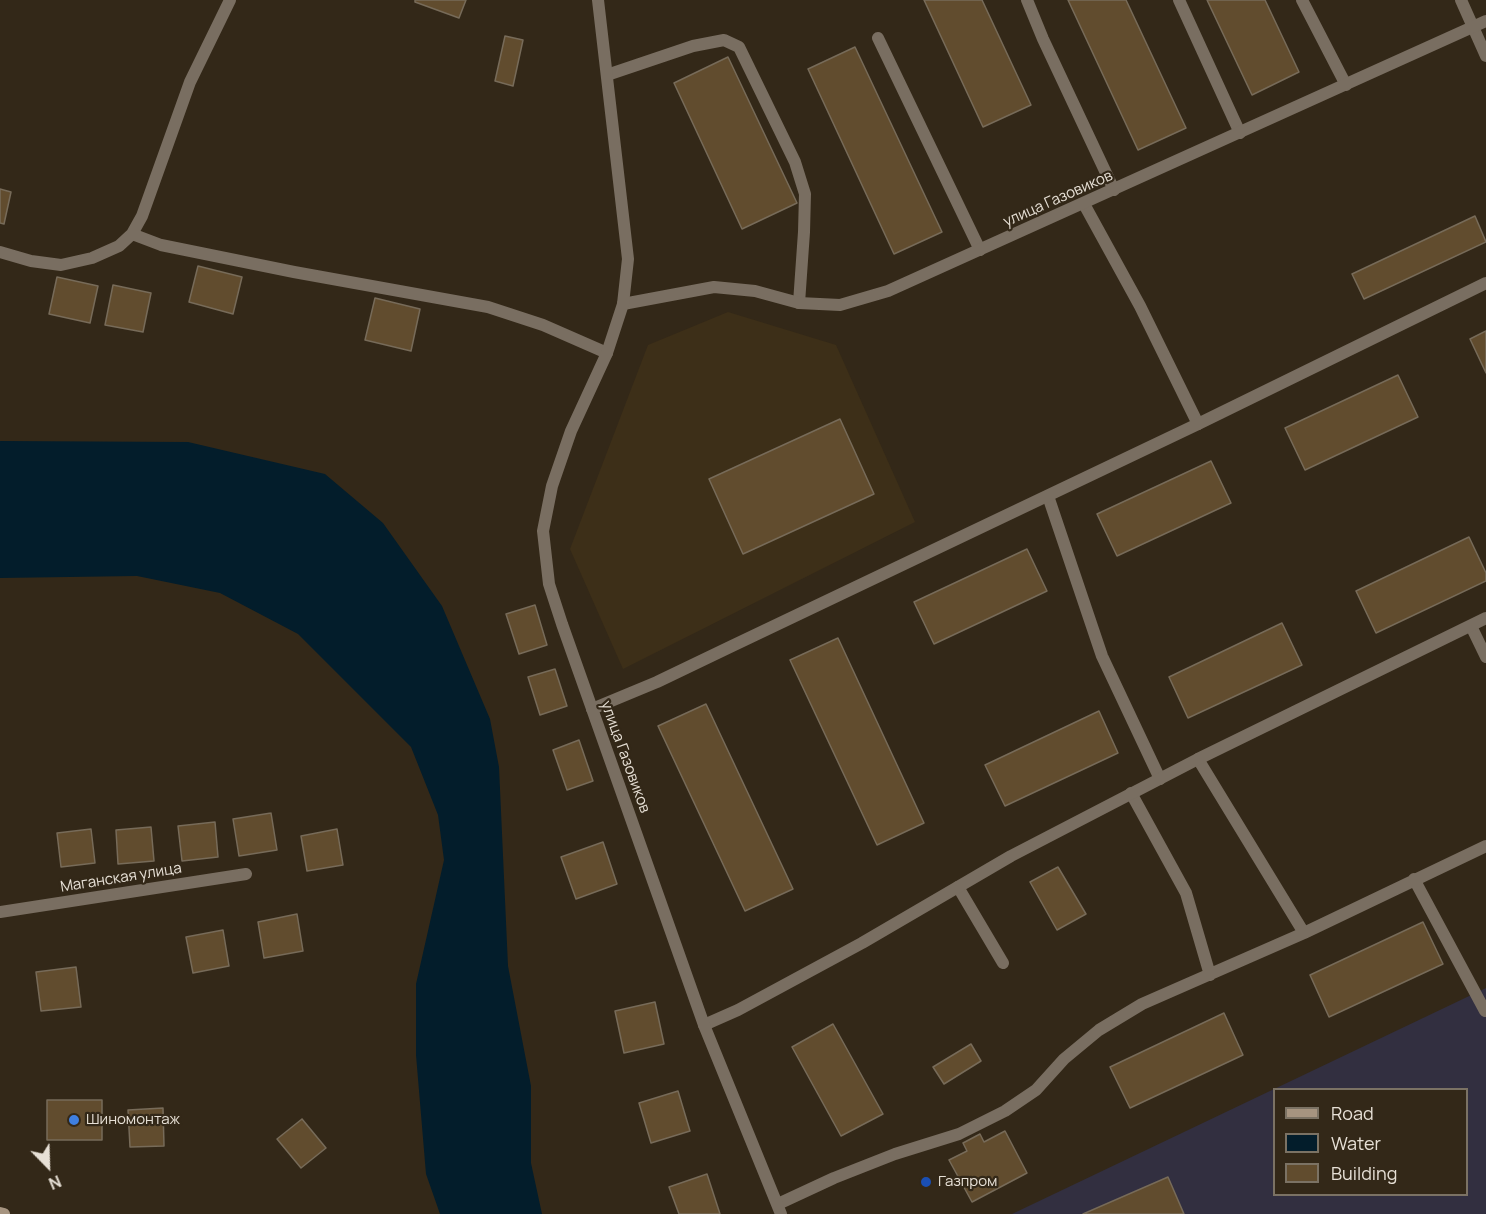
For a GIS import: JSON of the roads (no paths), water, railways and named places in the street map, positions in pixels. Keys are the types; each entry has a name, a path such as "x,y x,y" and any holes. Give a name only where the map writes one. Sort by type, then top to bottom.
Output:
{"street":[{"path":"0,252 31,261 61,265 92,258 118,246 132,234 142,216 190,82 230,0"},
{"name":"улица Газовиков","path":"598,0 628,259 623,304 607,353 571,431 552,486 543,531 549,584 704,1024 779,1209"},
{"path":"1027,0 1114,190"},
{"path":"1179,0 1240,133"},
{"path":"1302,0 1346,85"},
{"path":"1461,0 1486,56"},
{"name":"улица Газовиков","path":"623,304 714,287 755,291 799,303 840,305 888,291 1486,21"},
{"path":"878,38 980,250"},
{"path":"607,75 693,46 724,40 739,47 795,162 805,194 799,303"},
{"path":"1084,204 1140,306 1198,424"},
{"path":"132,234 161,245 294,273 488,307 543,325 607,353"},
{"path":"592,709 667,676 1048,496 1486,283"},
{"path":"1048,496 1102,656 1160,779"},
{"path":"704,1024 738,1010 779,988 862,943 1011,856 1131,793 1486,618"},
{"path":"1471,626 1486,657"},
{"path":"1198,759 1304,933"},
{"path":"1131,793 1186,893 1210,975"},
{"path":"779,1209 834,1178 895,1154 959,1134 1005,1110 1036,1090 1064,1059 1098,1030 1142,1004 1304,933 1486,846"},
{"name":"Маганская улица","path":"0,912 246,874"},
{"path":"1414,879 1485,1011"},
{"path":"958,887 1003,963"}],"water":[{"path":"0,441 188,442 325,474 383,523 442,606 490,719 499,767 508,966 531,1086 531,1163 542,1214 440,1214 426,1174 416,1055 416,984 444,860 438,815 411,747 298,634 220,593 137,576 0,578"}],"place":[{"name":"Шиномонтаж","path":"74,1120"},
{"name":"Газпром","path":"926,1182"}]}
